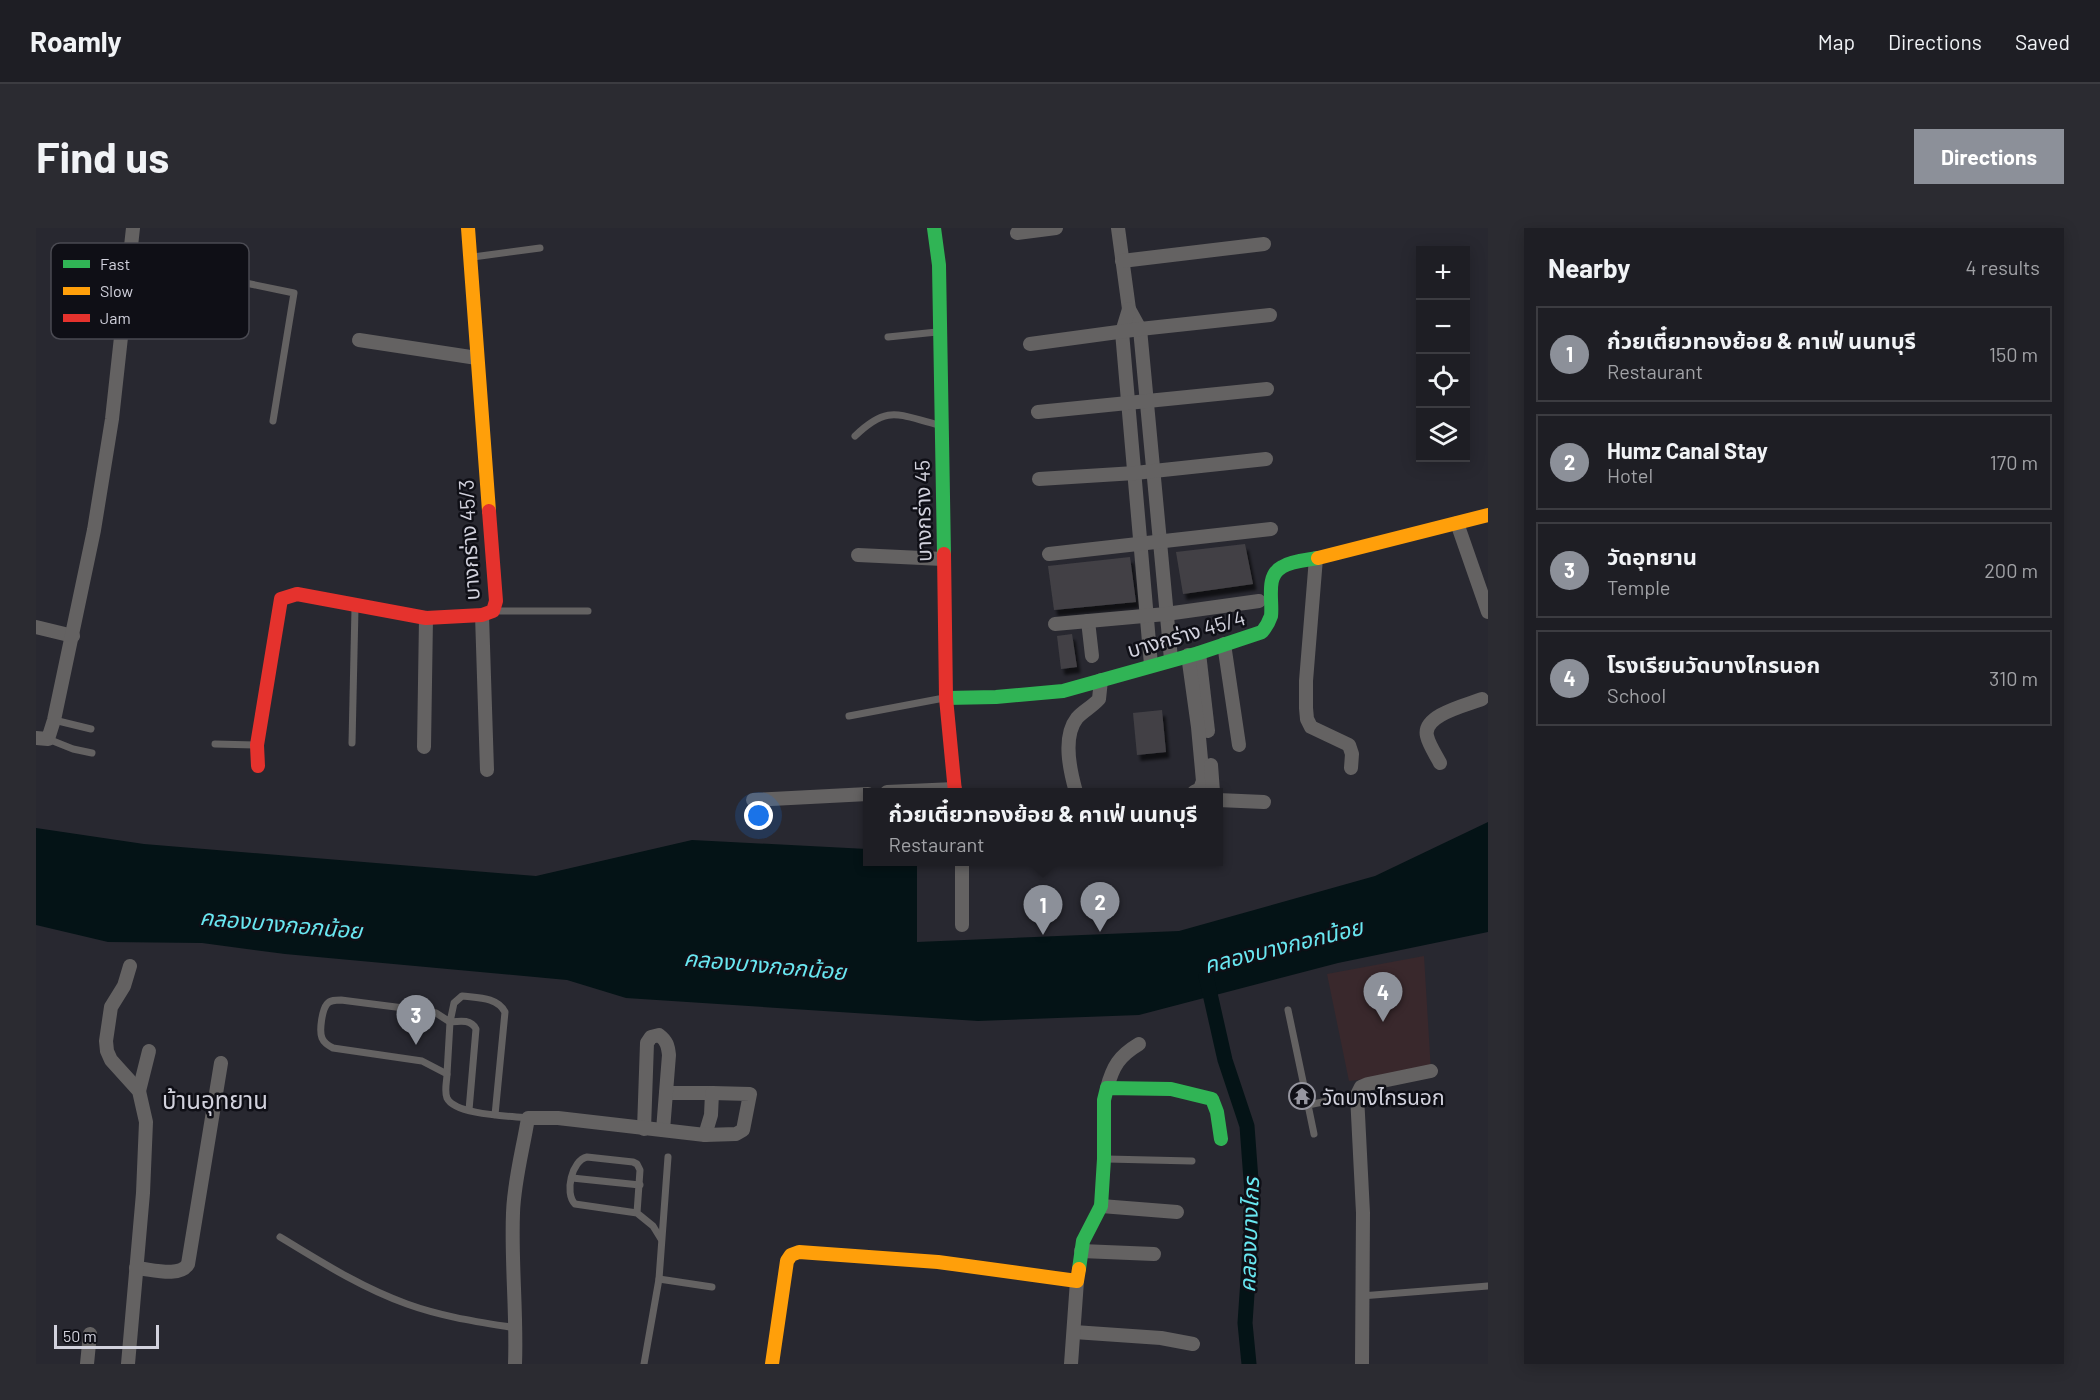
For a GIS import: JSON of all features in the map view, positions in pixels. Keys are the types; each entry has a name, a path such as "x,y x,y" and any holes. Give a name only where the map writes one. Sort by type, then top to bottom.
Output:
{"street":[{"path":"131,243 133,228"},
{"name":"บางกร่าง 45/3","path":"258,766 257,745 281,599 297,594 426,618 487,613 496,601 468,228"},
{"name":"บางกร่าง 45","path":"934,228 939,265 946,698 955,788"},
{"path":"1017,232 1056,228"},
{"path":"1118,228 1129,309 1140,329 1171,659"},
{"path":"1122,261 1264,244"},
{"path":"1129,309 1122,332 1152,665"},
{"path":"1030,344 1270,315"},
{"path":"42,739 54,720 94,531 112,419 120,339"},
{"path":"359,340 477,358"},
{"path":"1038,412 1148,399 1267,389"},
{"path":"1039,479 1135,473 1266,459"},
{"name":"บางกร่าง 45/4","path":"946,698 996,697 1063,691 1262,632 1269,626 1274,573 1281,567 1488,515"},
{"path":"1457,523 1488,612"},
{"path":"1049,554 1271,529"},
{"path":"858,555 943,559"},
{"path":"1310,559 1307,719 1311,728 1349,745 1352,753 1351,768"},
{"path":"1055,624 1166,614 1259,601"},
{"path":"487,613 487,770"},
{"path":"424,747 426,618"},
{"path":"1088,621 1092,656"},
{"path":"36,627 73,636"},
{"path":"1224,644 1239,746"},
{"path":"1194,654 1203,781 1200,788"},
{"path":"1194,654 1212,788"},
{"path":"1075,788 1069,737 1071,727 1078,717 1099,699 1101,680"},
{"path":"1440,763 1427,736 1427,727 1433,720 1486,701"},
{"path":"753,800 863,794"},
{"path":"1223,800 1264,802"},
{"path":"962,866 962,926"},
{"path":"130,966 124,986 111,1007 106,1041 111,1060 139,1091"},
{"path":"644,1129 647,1043 651,1037 659,1035 665,1039 668,1046 663,1130"},
{"path":"1071,1364 1081,1251 1087,1232 1101,1206 1104,1100 1110,1078 1120,1057 1139,1044"},
{"path":"128,1364 143,1193 146,1122 139,1091 149,1051"},
{"path":"136,1268 176,1271 186,1268 189,1264 220,1063"},
{"path":"1362,1364 1363,1213 1357,1095 1361,1087 1368,1084 1431,1071"},
{"path":"1107,1088 1171,1089 1212,1099 1217,1112 1221,1139"},
{"path":"515,1364 513,1209 528,1118 558,1118 705,1135 736,1134 743,1130 746,1124 750,1094 666,1093"},
{"path":"705,1135 711,1115 712,1093"},
{"path":"1101,1206 1177,1212"},
{"path":"1081,1251 1154,1254"},
{"path":"772,1364 788,1262 791,1255 799,1252 938,1262 1077,1281"},
{"path":"1074,1332 1169,1339 1193,1344"},
{"path":"87,1364 90,1334"}],"lane":[{"path":"470,257 540,248"},
{"path":"249,284 294,293 273,421"},
{"path":"888,337 940,332"},
{"path":"855,436 873,420 887,414 941,425"},
{"path":"352,743 355,606"},
{"path":"487,613 588,610"},
{"path":"849,716 946,698"},
{"path":"54,720 91,729"},
{"path":"42,739 92,753"},
{"path":"214,744 257,745"},
{"path":"495,1114 505,1012 496,1002 462,996 454,1003 450,1022 446,1094 448,1101 454,1106 469,1110 495,1114 528,1118"},
{"path":"447,1074 422,1061 333,1048 327,1045 321,1033 324,1009 331,1001 341,1000 427,1011 436,1013 450,1022 473,1024 476,1029 469,1110"},
{"path":"1288,1010 1314,1134"},
{"path":"1308,1105 1357,1095"},
{"path":"644,1364 659,1280 668,1157"},
{"path":"637,1213 640,1170 637,1164 599,1158 581,1158 572,1178 570,1196 575,1204 637,1213 653,1226 661,1239"},
{"path":"1104,1159 1192,1161"},
{"path":"572,1178 640,1185"},
{"path":"280,1237 346,1277 406,1304 460,1320 516,1328"},
{"path":"659,1280 712,1287"},
{"path":"1361,1296 1488,1286"}],"shaded area":[{"path":"1424,956 1431,1071 1349,1081 1327,974"}],"water":[{"name":"คลองบางกอกน้อย","path":"1488,822 1488,932 1338,963 1139,1015 978,1021 626,998 567,980 285,954 202,943 108,942 36,925 36,828 144,844 536,876 692,840 863,849 863,866 917,866 917,942 1179,931 1375,876"}],"building":[{"path":"1245,544 1253,584 1183,594 1176,552"},
{"path":"1130,557 1136,602 1054,610 1048,566"},
{"path":"1072,634 1077,667 1061,669 1057,636"},
{"path":"1162,710 1166,752 1137,755 1133,713"}],"waterway":[{"name":"คลองบางไกร","path":"1206,976 1225,1060 1247,1126 1253,1207 1245,1323 1249,1364"}],"traffic: fast":[{"path":"934,228 939,265 944,554"},
{"path":"946,698 996,697 1063,691 1199,653 1262,632 1271,616 1273,576 1290,563 1318,558"},
{"path":"1079,1269 1083,1241 1101,1206 1104,1100 1107,1088 1171,1089 1212,1099 1217,1112 1221,1139"}],"traffic: slow":[{"path":"468,228 489,511"},
{"path":"1318,558 1488,515"},
{"path":"772,1364 787,1261 791,1255 799,1252 938,1262 1077,1281 1079,1269"}],"traffic: jam":[{"path":"258,766 257,745 281,599 297,594 426,618 482,615 493,611 496,601 489,511"},
{"path":"944,554 946,698 955,788"}],"place":[{"name":"Humz Canal Stay","path":"1100,932"},
{"name":"ก๋วยเตี๋ยวทองย้อย & คาเฟ่ นนทบุรี","path":"1043,935"},
{"name":"โรงเรียนวัดบางไกรนอก","path":"1383,1022"},
{"name":"วัดอุทยาน","path":"416,1045"},
{"name":"วัดบางไกรนอก","path":"1302,1096"}],"district":[{"name":"บ้านอุทยาน","path":"215,1099"}]}
